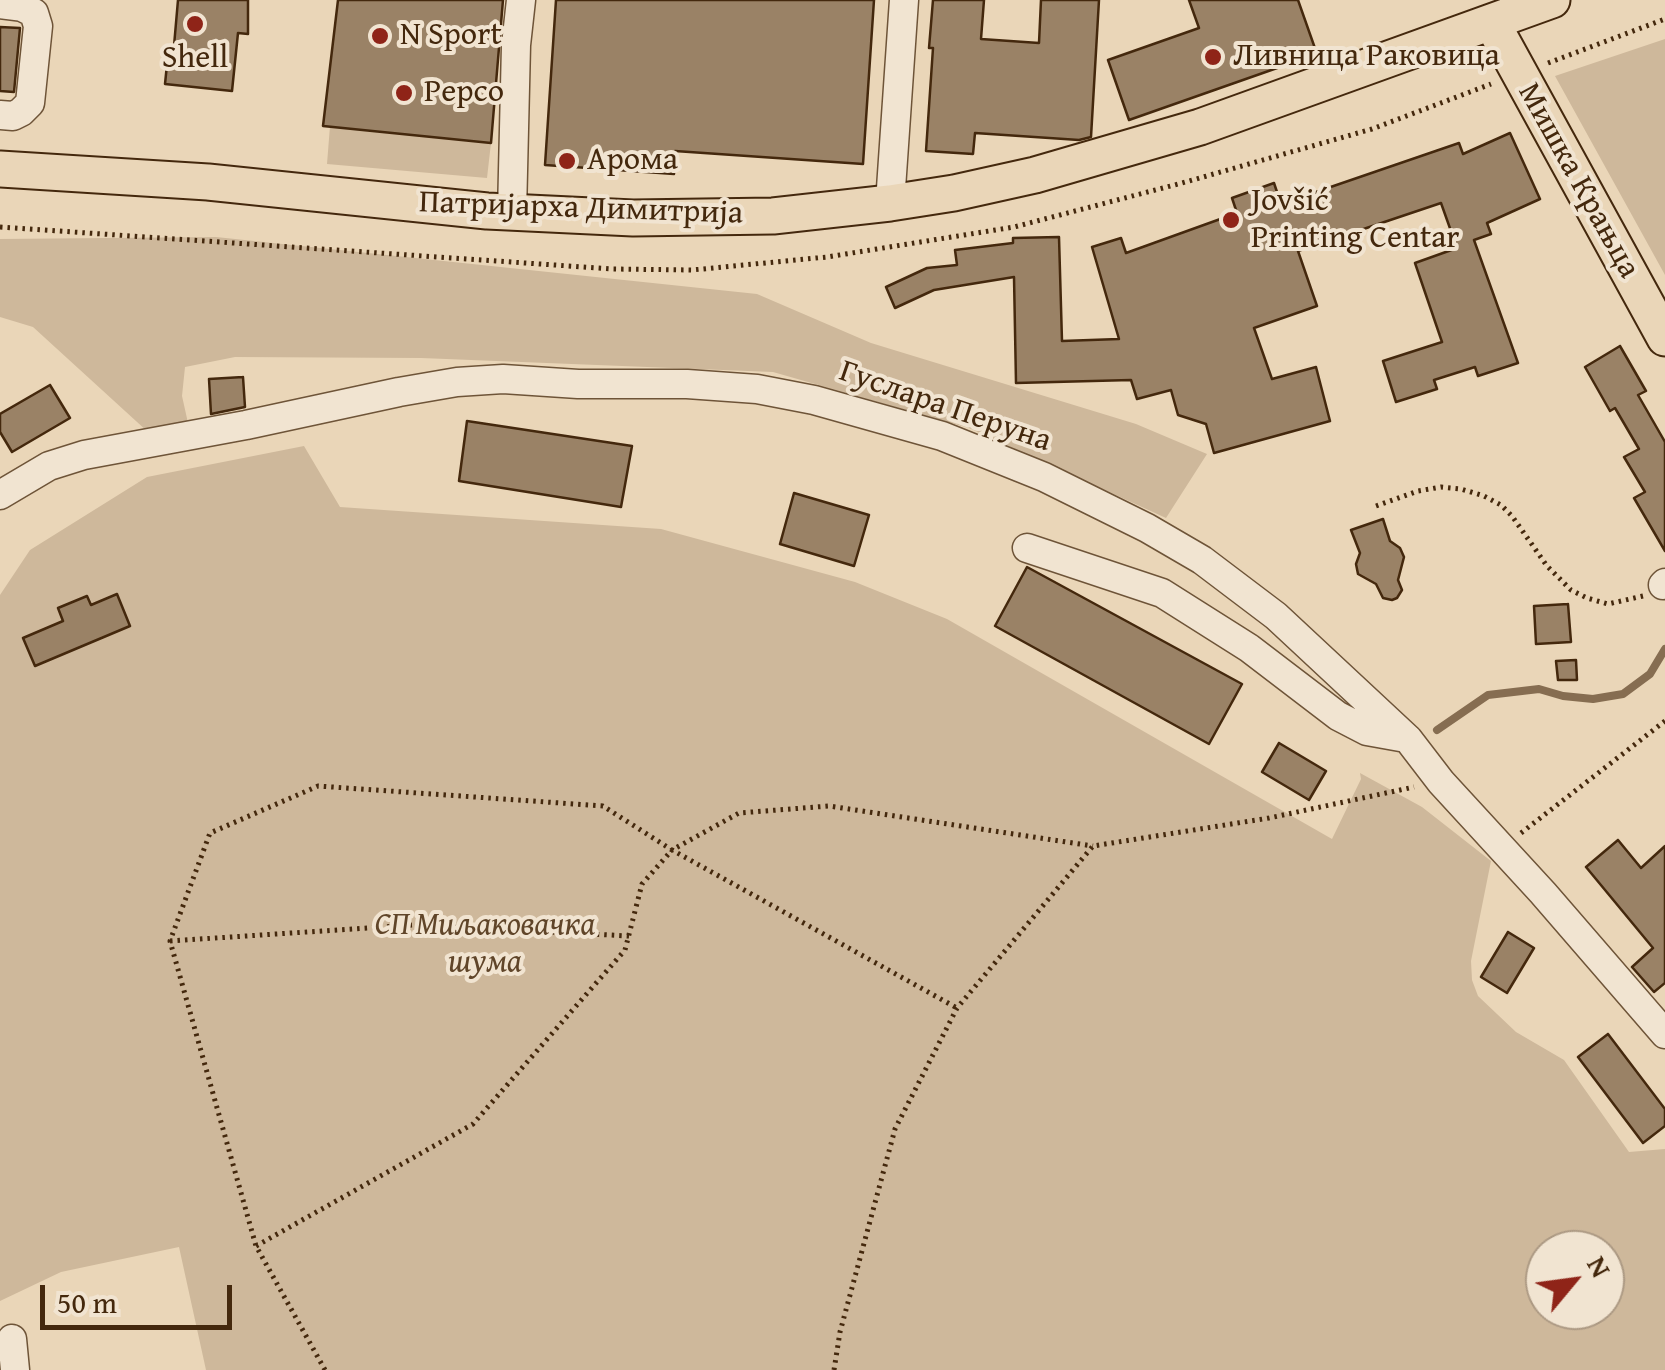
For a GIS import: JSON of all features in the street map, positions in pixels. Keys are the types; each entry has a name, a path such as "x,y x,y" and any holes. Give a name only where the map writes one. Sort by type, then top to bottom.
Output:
{"main road":[{"name":"Патријарха Димитрија","path":"0,169 208,182 512,213 632,218 774,216 890,203 1035,175 1200,127 1552,0"},
{"name":"Мишка Крањца","path":"1492,23 1665,338"}],"street":[{"path":"512,213 516,46 521,0"},
{"path":"890,203 904,0"},
{"path":"0,4 22,6 34,14 38,26 30,102 13,116 0,115"},
{"name":"Гуслара Перуна","path":"0,495 49,466 84,455 456,382 503,379 757,389 814,400 942,436 1044,476 1148,528 1202,560 1276,616 1408,738 1441,782 1665,1034"},
{"path":"1028,548 1162,593 1249,648 1338,716 1367,731 1408,738"},
{"path":"12,1339 15,1370"}],"path":[{"path":"1520,74 1665,19"},
{"path":"1376,506 1418,491 1460,488 1501,505 1558,578 1586,598 1608,604 1624,602 1664,584"},
{"path":"1502,847 1665,721"},
{"path":"256,1246 474,1124 626,950 642,884 672,850 738,813 829,806 1093,846 1269,818 1441,782"},
{"path":"325,1370 256,1246 170,942 210,833 318,786 603,806 672,850 957,1008"},
{"path":"834,1370 840,1332 895,1129 957,1008 1093,846"},
{"path":"170,942 414,925 628,936"}],"green space":[{"path":"1665,39 1665,275 1555,76"},
{"path":"330,126 491,143 487,178 327,164"},
{"path":"216,237 757,294 871,343 1136,424 1207,454 1166,518 969,428 773,372 421,358 235,357 185,367 182,396 188,423 148,432 33,327 0,317 0,239"},
{"name":"СП Миљаковачка шума","path":"304,446 340,507 661,529 855,582 947,619 1332,839 1361,779 1360,773 1422,807 1491,861 1471,961 1478,996 1516,1032 1564,1060 1629,1152 1665,1149 1665,1370 206,1370 179,1247 61,1272 0,1301 0,595 30,550 147,477"}],"building":[{"path":"178,0 248,0 248,34 238,33 232,91 165,84 169,45 174,46"},
{"path":"338,0 503,0 491,143 323,126"},
{"path":"556,0 874,0 863,164 675,151 674,174 545,165"},
{"path":"933,0 984,0 981,39 1039,43 1041,0 1099,0 1091,137 1079,140 975,133 973,154 926,151"},
{"name":"Ливница Раковица","path":"1189,0 1298,0 1317,54 1129,120 1108,60 1199,28"},
{"path":"0,27 20,28 14,92 0,91"},
{"path":"1510,133 1540,199 1487,223 1491,234 1474,240 1518,363 1478,376 1475,367 1434,380 1437,389 1396,402 1383,361 1442,342 1415,263 1457,248 1441,203 1298,251 1317,306 1254,328 1272,379 1316,367 1330,421 1214,453 1206,424 1178,415 1171,390 1137,399 1131,380 1016,383 1014,277 934,290 895,308 886,287 927,268 957,265 955,250 1013,243 1013,238 1059,237 1062,341 1119,339 1092,247 1121,238 1126,253 1237,213 1232,198 1274,183 1281,204 1459,143 1463,154"},
{"path":"1620,346 1646,391 1638,395 1665,442 1665,551 1634,498 1645,492 1624,457 1639,449 1615,408 1610,411 1585,367"},
{"path":"243,377 245,407 211,414 209,379"},
{"path":"50,385 70,418 12,452 0,432 0,414"},
{"path":"467,421 632,446 621,507 459,481"},
{"path":"794,493 869,515 854,566 780,544"},
{"path":"1383,519 1390,541 1404,557 1398,580 1402,590 1392,600 1383,598 1376,584 1358,574 1360,553 1351,530"},
{"path":"1027,567 1242,684 1209,744 995,626"},
{"path":"117,594 130,626 35,666 23,638 63,621 58,608 87,596 91,605"},
{"path":"1568,604 1571,642 1536,644 1534,606"},
{"path":"1576,660 1577,680 1558,680 1556,661"},
{"path":"1279,743 1326,771 1309,800 1262,772"},
{"path":"1618,840 1641,868 1665,846 1665,983 1654,992 1632,967 1653,948 1586,867"},
{"path":"1508,932 1534,948 1507,993 1481,977"},
{"path":"1608,1034 1665,1109 1665,1126 1643,1143 1578,1057"}],"waterway":[{"path":"1437,730 1488,695 1539,689 1593,699 1623,694 1650,674 1665,649"}],"place":[{"name":"Shell","path":"195,24"},
{"name":"N Sport","path":"380,36"},
{"name":"Ливница Раковица","path":"1213,57"},
{"name":"Pepco","path":"404,93"},
{"name":"Арома","path":"567,161"},
{"name":"Jovšić Printing Centar","path":"1231,220"}]}
